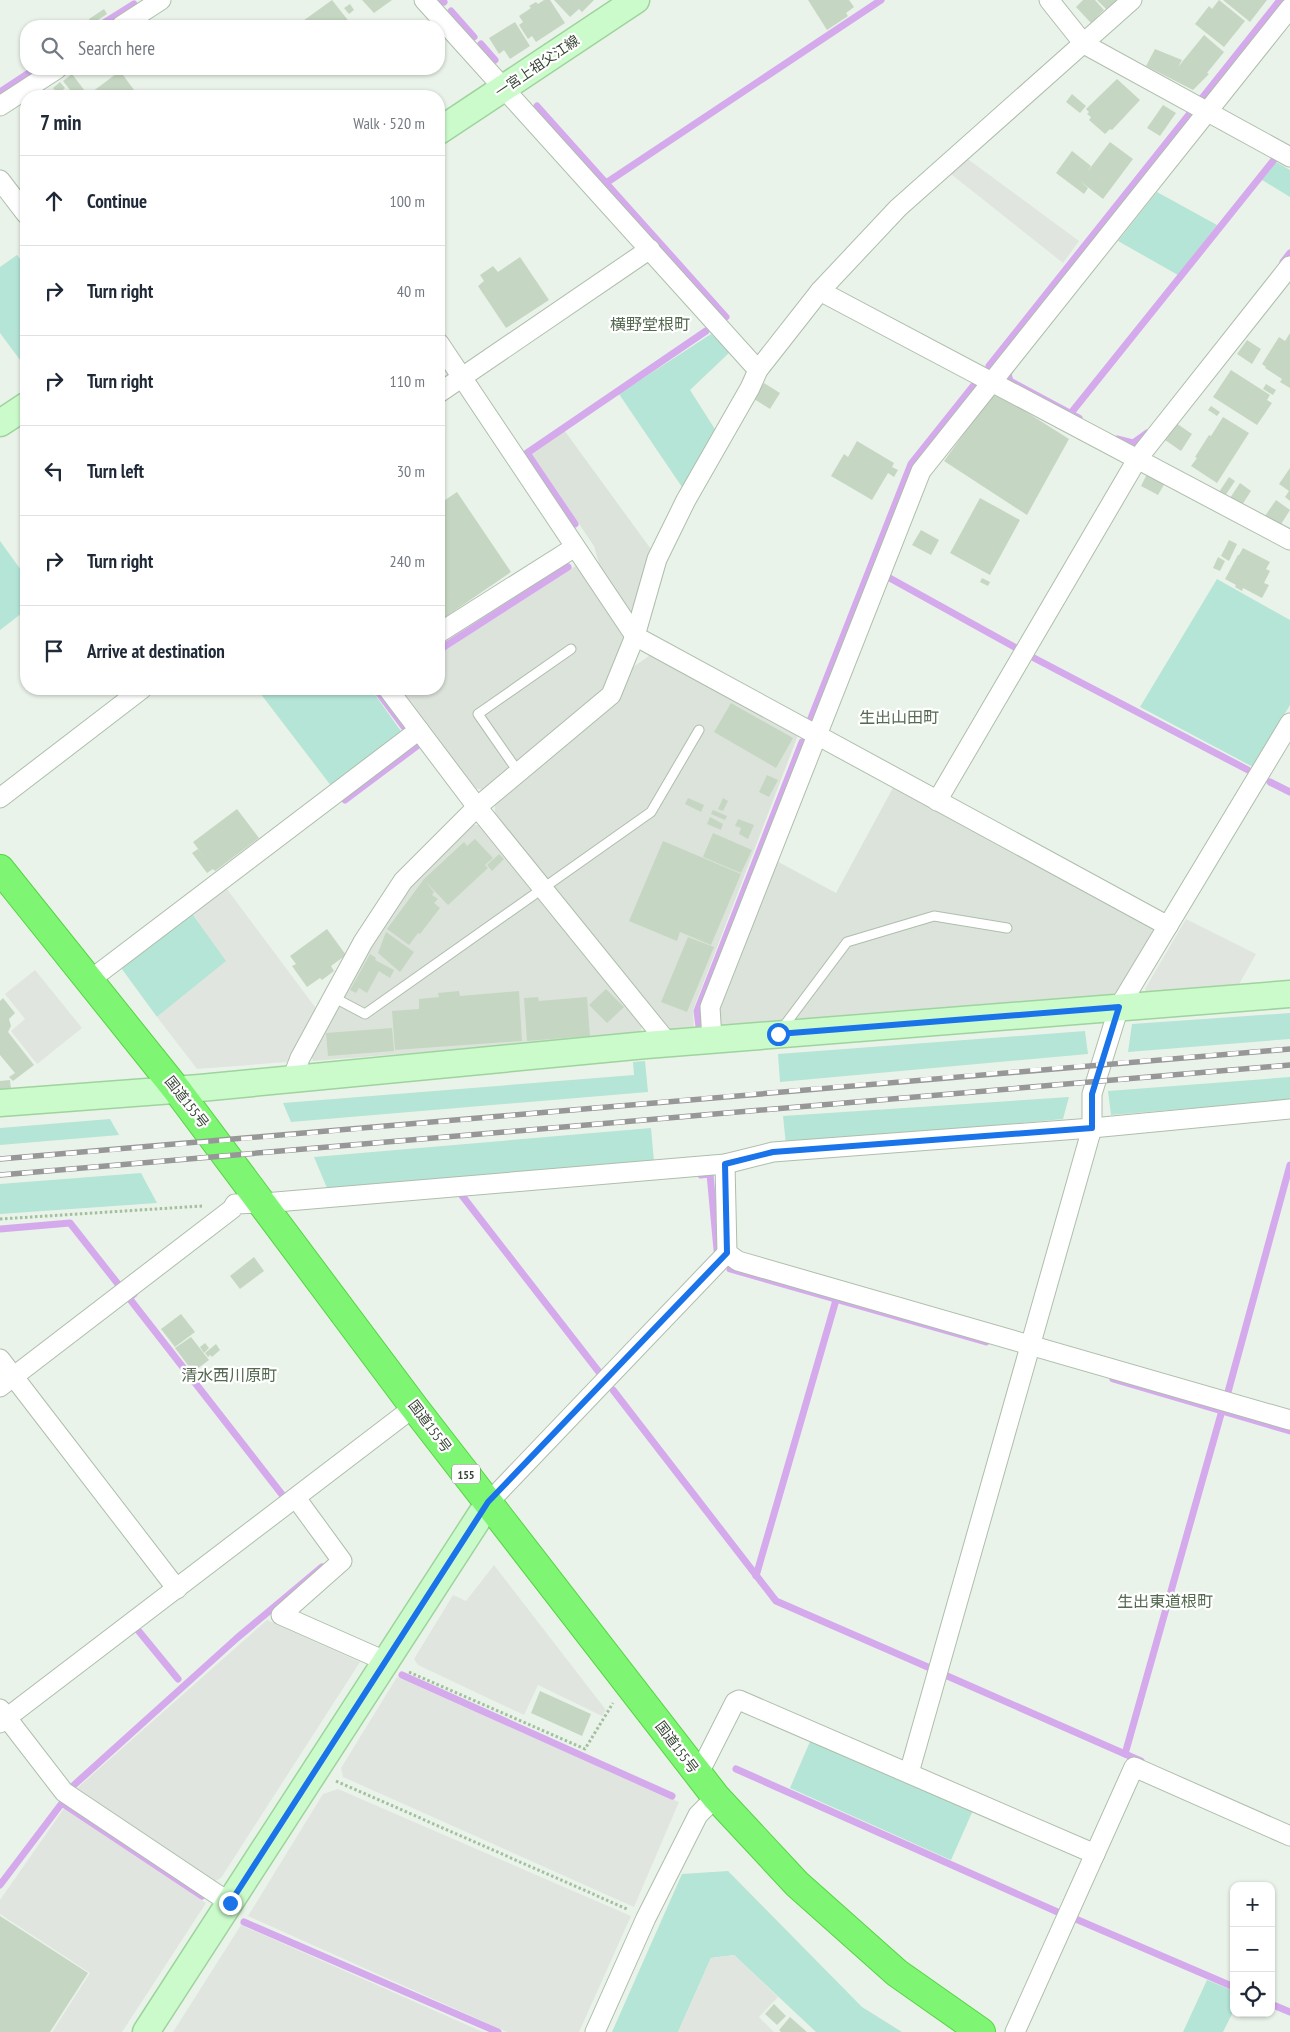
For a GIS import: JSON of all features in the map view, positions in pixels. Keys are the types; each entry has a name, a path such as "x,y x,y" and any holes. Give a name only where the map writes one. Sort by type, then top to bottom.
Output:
{"highway":[{"name":"国道155号","path":"0,869 177,1090 264,1203 414,1407 566,1600 716,1797 797,1884 897,1973 981,2032"}],"street":[{"path":"130,20 161,0"},
{"path":"424,0 442,20"},
{"name":"一宮上祖父江線","path":"445,127 636,0"},
{"path":"1049,0 1084,44 1290,157"},
{"path":"292,1079 300,1058 364,942 403,881 477,807 611,695 635,636 657,559 686,500 750,388 758,370 820,291 898,208 1132,0"},
{"path":"712,1040 710,1007 921,471 993,382 1199,107 1290,8"},
{"path":"445,23 758,370"},
{"path":"25,90 48,75"},
{"path":"0,106 20,93"},
{"path":"0,180 20,206"},
{"path":"445,388 650,249"},
{"path":"937,801 1138,458 1290,266"},
{"path":"820,291 1290,540"},
{"path":"445,351 635,636 1168,926"},
{"path":"0,423 20,410"},
{"path":"445,629 575,547"},
{"path":"0,798 134,695"},
{"path":"393,695 477,807 668,1043"},
{"path":"909,1772 1092,1128 1092,1094 1119,1007 1290,723"},
{"path":"90,980 419,730"},
{"path":"0,1102 177,1090 668,1043 1290,994"},
{"path":"7,1382 232,1209 235,1204 725,1164 773,1152 1092,1128 1290,1109"},
{"path":"146,2032 488,1502 727,1253 725,1164"},
{"path":"727,1253 738,1261 1290,1420"},
{"path":"0,1358 7,1382 177,1589"},
{"path":"230,1903 64,1792 2,1716 177,1589 414,1407"},
{"path":"296,1498 342,1561 281,1615 385,1661"},
{"path":"698,1775 735,1702 739,1700 1095,1854"},
{"path":"1015,2032 1134,1767 1290,1836"},
{"path":"595,2032 646,1918 698,1815 716,1797"}],"lane":[{"path":"519,772 478,714 571,649"},
{"path":"334,997 364,1014 651,812 698,730"},
{"path":"778,1034 847,942 934,916 1007,928"}],"path":[{"path":"0,1219 235,1204"},
{"path":"385,1661 585,1749 613,1703"},
{"path":"314,1771 646,1918"}],"shaded area":[{"path":"965,157 1079,241 1063,263 947,171"},
{"path":"1276,162 1290,170 1290,197 1262,180"},
{"path":"1157,192 1217,225 1178,275 1118,241"},
{"path":"17,255 20,259 20,360 0,333 0,267"},
{"path":"711,334 730,352 690,390 718,434 684,490 619,394"},
{"path":"564,430 653,552 636,611 629,615 602,574 594,546 531,453"},
{"path":"0,541 20,569 20,615 0,630"},
{"path":"577,565 627,642 603,694 484,790 474,788 404,695 445,695 445,650"},
{"path":"1217,579 1290,620 1290,705 1253,767 1140,707"},
{"path":"652,654 800,730 693,1010 694,1030 667,1034 495,816 495,802 616,697 633,667"},
{"path":"262,695 375,695 403,734 332,787"},
{"path":"895,784 1154,925 1151,937 1120,990 1103,999 716,1028 715,1007 773,859 836,893"},
{"path":"472,825 482,825 642,1027 639,1035 313,1061 311,1055 381,925 408,887"},
{"path":"224,885 318,1011 295,1053 287,1062 197,1069 157,1017 226,961 191,912"},
{"path":"191,912 227,961 157,1017 119,965"},
{"path":"1186,919 1256,954 1237,988 1150,996 1145,989"},
{"path":"35,970 82,1028 37,1064 11,1031 25,1019 5,994"},
{"path":"1290,1013 1290,1039 1128,1052 1132,1024"},
{"path":"1085,1031 1088,1054 780,1082 778,1054"},
{"path":"645,1061 648,1092 291,1122 283,1103 634,1075 633,1062"},
{"path":"1290,1077 1290,1100 1111,1115 1108,1091"},
{"path":"1069,1097 1063,1119 786,1145 783,1116"},
{"path":"110,1119 119,1135 0,1145 0,1128"},
{"path":"651,1128 654,1162 327,1188 314,1157"},
{"path":"141,1173 157,1203 0,1214 0,1184"},
{"path":"494,1565 606,1710 602,1716 538,1685 524,1715 418,1665 414,1659 453,1595 466,1601"},
{"path":"267,1620 360,1662 221,1878 213,1882 75,1790"},
{"path":"397,1677 679,1802 634,1907 343,1777 341,1768"},
{"path":"812,1737 974,1808 951,1860 790,1788"},
{"path":"338,1789 631,1916 579,2032 507,2032 248,1916 323,1794"},
{"path":"65,1807 206,1903 122,2032 52,2032 90,1973 0,1914 0,1900"},
{"path":"728,1871 862,2007 902,2032 816,2032 734,1955 711,1958 678,2032 612,2032 682,1874"},
{"path":"241,1925 483,2032 173,2032"},
{"path":"734,1955 778,1997 759,2017 774,2032 678,2032 711,1958"},
{"path":"1207,1980 1230,1989 1230,2017 1223,2032 1183,2032"}],"building":[{"path":"332,0 348,20 304,20"},
{"path":"362,0 392,0 374,13"},
{"path":"544,0 550,0 565,23 536,42 532,36 528,39 519,25 523,22 519,16 531,8 529,6"},
{"path":"554,0 594,0 582,12 579,9 570,17"},
{"path":"808,0 849,0 854,7 846,13 848,16 827,30"},
{"path":"1083,0 1095,0 1104,10 1091,23 1076,7"},
{"path":"1097,0 1117,0 1107,10"},
{"path":"1219,0 1245,21 1224,47 1195,24 1209,6 1212,9"},
{"path":"1223,0 1267,0 1250,22"},
{"path":"350,4 354,10 349,14 344,8"},
{"path":"104,9 107,14 98,20 89,19"},
{"path":"515,22 530,46 510,59 504,50 499,54 489,38"},
{"path":"1204,35 1224,52 1207,73 1209,74 1193,90 1146,66 1155,49 1182,60 1178,67"},
{"path":"73,75 84,90 70,90 63,81"},
{"path":"115,75 123,75 134,90 95,90"},
{"path":"1117,79 1140,100 1112,130 1110,129 1105,134 1089,120 1091,117 1087,114 1089,112 1086,109"},
{"path":"60,82 65,88 63,90 55,90 53,88"},
{"path":"1072,94 1086,106 1080,113 1066,102"},
{"path":"1163,105 1176,113 1160,136 1147,128"},
{"path":"1110,142 1133,159 1103,199 1080,181 1088,188 1084,194 1056,173 1072,151 1091,166 1087,172"},
{"path":"520,257 549,300 506,328 478,286 484,281 480,275 493,266 498,272"},
{"path":"1290,333 1290,388 1280,382 1282,379 1262,364 1279,337 1285,341"},
{"path":"1247,340 1261,349 1252,364 1237,354"},
{"path":"1231,370 1270,395 1267,400 1272,403 1257,425 1213,397"},
{"path":"764,383 780,393 770,409 754,399"},
{"path":"1266,384 1276,390 1273,395 1263,389"},
{"path":"998,394 1069,439 1027,515 944,461 990,398"},
{"path":"1211,406 1220,412 1217,416 1208,410"},
{"path":"1223,417 1249,433 1217,483 1191,466 1209,435 1211,436"},
{"path":"1176,423 1192,434 1181,451 1165,440"},
{"path":"857,441 894,463 892,467 898,470 894,477 888,473 872,500 831,476 844,454 848,457"},
{"path":"1290,468 1290,501 1285,497 1289,491 1279,484"},
{"path":"1147,474 1165,483 1158,495 1141,486"},
{"path":"1229,477 1235,481 1225,496 1219,492"},
{"path":"1240,483 1251,491 1242,505 1230,498"},
{"path":"457,492 511,572 445,617 445,500"},
{"path":"980,498 1020,520 990,575 950,553"},
{"path":"1276,500 1290,510 1280,526 1265,516"},
{"path":"921,530 939,540 931,555 912,545"},
{"path":"1229,540 1237,544 1229,561 1221,556"},
{"path":"1243,548 1270,562 1266,569 1270,571 1264,583 1269,585 1262,598 1243,588 1242,591 1225,579"},
{"path":"1218,557 1225,561 1220,571 1213,568"},
{"path":"982,578 990,582 988,586 980,582"},
{"path":"731,703 793,738 776,768 714,732"},
{"path":"767,775 778,780 769,797 759,792"},
{"path":"688,798 704,805 701,812 685,804"},
{"path":"723,798 728,801 723,811 718,809"},
{"path":"237,809 259,838 215,871 213,869 207,873 192,853 198,849 207,861 193,842"},
{"path":"713,810 727,816 725,820 711,814"},
{"path":"710,817 723,824 721,830 707,824"},
{"path":"738,819 754,825 748,839 739,834 741,828 735,826"},
{"path":"713,833 752,850 741,873 703,857"},
{"path":"475,839 493,858 485,865 488,868 448,905 426,882 434,892 432,895 438,899 434,903 440,908 409,945 387,929 424,879 464,842 467,846"},
{"path":"663,841 741,874 711,945 680,932 677,941 629,921"},
{"path":"499,854 504,859 492,871 487,865"},
{"path":"327,929 346,955 331,966 334,971 322,980 320,978 307,987 292,966 296,964 290,956"},
{"path":"386,932 414,952 400,972 378,953"},
{"path":"688,937 714,947 687,1012 661,1002"},
{"path":"370,954 376,958 375,960 394,970 390,978 379,971 367,993 359,988 356,993 350,990"},
{"path":"606,989 624,1007 607,1023 589,1005"},
{"path":"459,991 460,996 519,991 522,1041 395,1050 392,1011 419,1009 419,999 439,997 438,993"},
{"path":"538,997 539,1001 587,997 590,1036 527,1041 524,998"},
{"path":"3,998 15,1013 9,1019 11,1026 8,1032 34,1065 13,1081 9,1077 15,1073 0,1055 0,1001"},
{"path":"392,1028 394,1051 328,1056 326,1033"},
{"path":"10,1080 11,1089 0,1090 0,1081"},
{"path":"254,1257 264,1271 240,1289 230,1276"},
{"path":"181,1314 195,1332 175,1347 161,1329"},
{"path":"191,1337 209,1360 193,1372 175,1348"},
{"path":"205,1343 209,1348 204,1353 200,1347"},
{"path":"216,1344 220,1350 212,1357 210,1355 208,1357 205,1353"},
{"path":"540,1691 591,1714 582,1736 531,1713"},
{"path":"0,1916 88,1973 50,2032 0,2032"},
{"path":"774,2004 786,2016 777,2025 765,2014"},
{"path":"790,2017 807,2032 781,2032 779,2030"}],"waterway":[{"path":"606,183 881,0"},
{"path":"989,366 1280,0"},
{"path":"109,20 134,4"},
{"path":"451,11 474,37"},
{"path":"481,44 495,60"},
{"path":"0,92 26,75"},
{"path":"537,106 726,317"},
{"path":"1071,413 1273,161"},
{"path":"1283,262 1290,253"},
{"path":"575,524 527,453 706,331"},
{"path":"1011,369 1008,374 1010,381 1079,418"},
{"path":"811,718 911,464 974,385"},
{"path":"1117,439 1133,443 1147,433"},
{"path":"445,646 568,567"},
{"path":"886,576 1018,649"},
{"path":"1034,658 1248,770"},
{"path":"380,695 404,727"},
{"path":"699,1027 697,1011 802,742"},
{"path":"345,800 417,746"},
{"path":"1270,782 1290,792"},
{"path":"1228,1392 1290,1165"},
{"path":"701,1175 710,1174 717,1250"},
{"path":"466,1193 460,1193 599,1372"},
{"path":"0,1229 70,1223 118,1284"},
{"path":"730,1269 986,1342"},
{"path":"134,1294 129,1298 284,1497"},
{"path":"756,1576 836,1300"},
{"path":"1113,1379 1290,1431"},
{"path":"613,1390 776,1601 930,1668"},
{"path":"1125,1754 1223,1407"},
{"path":"74,1785 237,1638 322,1567"},
{"path":"137,1629 178,1679"},
{"path":"402,1675 672,1796"},
{"path":"945,1675 1141,1761"},
{"path":"736,1769 1062,1914"},
{"path":"0,1885 62,1803 202,1896"},
{"path":"1071,1917 1230,1985"},
{"path":"244,1922 498,2032"},
{"path":"1275,2006 1290,2012"}],"railway":[{"path":"0,1159 1290,1049"},
{"path":"0,1175 1290,1065"}],"district":[{"name":"横野堂根町","path":"650,324"},
{"name":"生出山田町","path":"899,717"},
{"name":"清水西川原町","path":"229,1375"},
{"name":"生出東道根町","path":"1165,1601"}],"route":[{"path":"230,1903 488,1502 727,1253 725,1164 773,1152 1092,1128 1092,1094 1119,1007 778,1034"}]}
